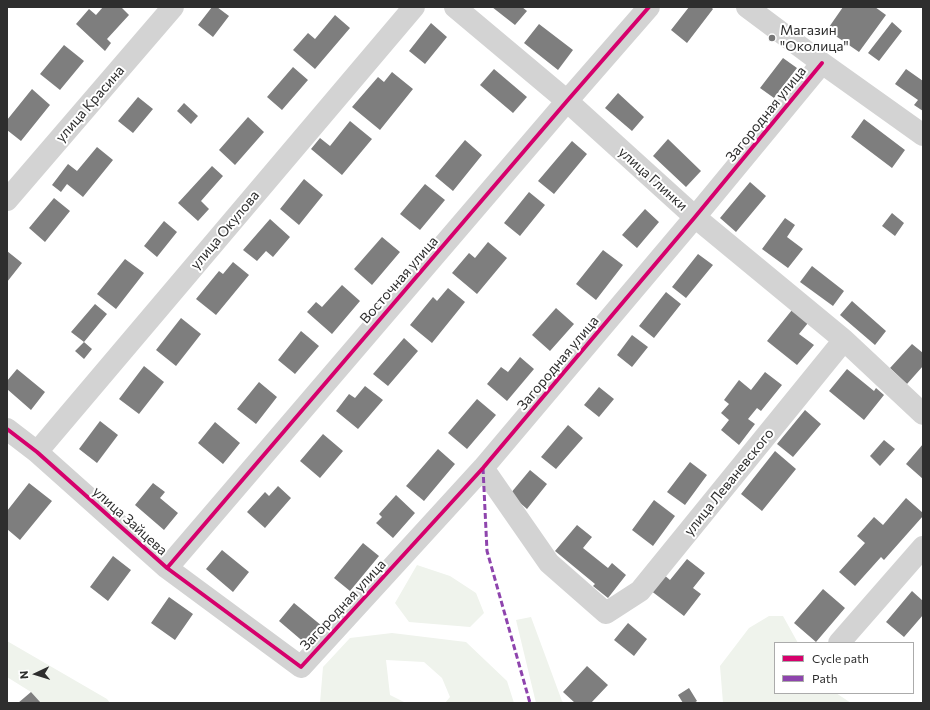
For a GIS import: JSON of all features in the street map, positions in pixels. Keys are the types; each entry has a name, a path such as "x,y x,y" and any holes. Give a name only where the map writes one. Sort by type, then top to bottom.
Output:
{"street":[{"name":"улица Красина","path":"7,200 173,7"},
{"name":"улица Окулова","path":"37,452 414,7"},
{"name":"улица Глинки","path":"455,7 567,101 695,217 844,340 923,414"},
{"name":"Восточная улица","path":"167,568 649,7"},
{"path":"747,7 769,14 822,63 923,135"},
{"name":"Загородная улица","path":"301,668 483,468 695,217 822,63"},
{"name":"улица Леваневского","path":"483,468 548,563 606,614 640,591 844,340"},
{"name":"улица Зайцева","path":"7,429 37,452 167,568 301,668"},
{"path":"840,642 923,547"}],"shaded area":[{"path":"417,565 450,576 476,593 484,613 470,627 409,622 395,603"},
{"path":"769,616 783,616 797,642 774,642 774,694 838,694 851,703 723,703 720,666 749,628"},
{"path":"531,617 564,703 536,703 516,620"},
{"path":"392,633 466,642 507,681 514,703 445,703 450,697 442,678 424,662 386,660 390,695 406,703 320,703 323,667 350,638"},
{"path":"7,641 107,699 110,703 41,703 31,692 7,677"}],"building":[{"path":"103,7 121,7 129,15 107,39 111,43 105,51 76,24 89,9 96,15"},
{"path":"212,7 217,7 229,16 213,37 198,25"},
{"path":"492,7 522,7 527,11 515,25"},
{"path":"689,7 711,7 713,9 687,43 671,30"},
{"path":"843,7 875,7 886,15 859,52 827,30"},
{"path":"335,15 350,28 315,69 293,50 308,33 315,39"},
{"path":"892,22 902,31 879,61 868,53"},
{"path":"431,23 447,37 425,64 409,51"},
{"path":"539,24 573,50 558,70 524,43"},
{"path":"64,45 84,61 60,90 40,74"},
{"path":"783,58 797,68 774,98 760,88"},
{"path":"293,67 308,80 282,110 267,97"},
{"path":"494,69 527,97 513,113 480,85"},
{"path":"906,69 923,81 923,111 914,105 918,100 895,84"},
{"path":"392,72 413,89 380,130 352,107 378,77 384,82"},
{"path":"32,89 50,105 21,141 7,130 7,120"},
{"path":"618,93 644,117 632,131 605,108"},
{"path":"138,97 153,109 133,133 118,121"},
{"path":"184,103 198,116 191,124 177,111"},
{"path":"248,117 264,132 235,165 219,150"},
{"path":"864,119 905,150 892,168 851,137"},
{"path":"350,121 372,139 342,175 311,149 320,138 330,146"},
{"path":"668,139 701,171 686,187 653,156"},
{"path":"465,140 482,155 453,191 435,176"},
{"path":"572,141 587,154 554,194 538,181"},
{"path":"97,147 113,160 83,197 67,184 61,192 52,185 68,164 77,171"},
{"path":"212,166 223,176 201,201 209,209 198,221 178,203"},
{"path":"304,179 323,195 299,225 280,209"},
{"path":"750,182 766,196 736,232 720,218"},
{"path":"425,184 445,200 420,230 400,214"},
{"path":"529,192 545,205 520,236 504,223"},
{"path":"54,198 70,211 45,242 29,228"},
{"path":"645,209 659,222 637,248 622,235"},
{"path":"892,213 904,223 895,236 882,226"},
{"path":"785,218 795,225 787,237 803,249 788,268 762,249"},
{"path":"270,219 290,237 273,257 266,251 257,261 243,250"},
{"path":"164,221 177,232 157,257 144,246"},
{"path":"382,237 400,252 372,285 354,269"},
{"path":"488,242 507,258 477,294 452,273 469,253 475,258"},
{"path":"603,250 623,265 596,300 576,284"},
{"path":"7,251 22,263 7,282"},
{"path":"698,254 713,265 686,298 672,287"},
{"path":"125,259 144,273 116,309 97,294"},
{"path":"233,262 249,275 216,315 196,299 219,271 223,274"},
{"path":"812,266 844,291 833,306 800,282"},
{"path":"342,285 360,301 332,334 307,312 316,302 322,307"},
{"path":"448,288 465,302 432,343 410,325 433,297 437,301"},
{"path":"666,292 681,304 654,338 639,326"},
{"path":"852,301 886,331 875,345 840,315"},
{"path":"95,304 107,314 84,342 71,332"},
{"path":"556,308 574,324 550,351 532,335"},
{"path":"792,310 808,323 799,334 814,345 797,365 767,341"},
{"path":"181,318 201,334 176,366 156,350"},
{"path":"301,331 319,346 295,374 278,360"},
{"path":"632,335 648,347 632,367 617,355"},
{"path":"404,338 418,351 388,386 373,374"},
{"path":"84,342 92,349 84,359 75,351"},
{"path":"912,344 923,353 923,366 907,384 890,368"},
{"path":"520,357 534,369 507,401 487,384 501,367 508,372"},
{"path":"144,366 164,382 139,414 119,399"},
{"path":"17,369 45,392 31,410 7,389 7,381"},
{"path":"847,369 874,391 876,388 884,395 864,420 829,391"},
{"path":"765,372 782,385 761,411 757,408 748,419 755,424 739,445 721,430 729,420 721,413 729,404 724,400 739,380 751,390"},
{"path":"259,382 277,397 256,424 237,409"},
{"path":"365,386 383,400 358,429 336,411 349,394 355,398"},
{"path":"599,387 614,399 599,417 584,405"},
{"path":"477,399 496,415 467,449 448,433"},
{"path":"805,410 821,424 793,457 777,444"},
{"path":"100,421 118,435 97,463 79,449"},
{"path":"215,422 240,443 223,464 198,443"},
{"path":"568,425 583,438 556,469 541,457"},
{"path":"323,434 343,451 320,478 300,461"},
{"path":"884,440 895,449 880,466 870,456"},
{"path":"923,444 923,479 906,464"},
{"path":"438,449 455,464 424,501 406,486"},
{"path":"775,451 796,469 762,511 741,494"},
{"path":"690,462 707,475 685,505 667,492"},
{"path":"530,470 547,484 527,509 510,494"},
{"path":"29,483 52,501 20,540 7,529 7,511"},
{"path":"153,483 165,492 160,498 178,513 164,530 135,505"},
{"path":"278,486 291,498 265,528 247,512 265,492 269,496"},
{"path":"396,495 415,513 393,538 376,523 382,517 379,514"},
{"path":"906,498 923,513 923,516 884,560 881,557 855,586 839,572 865,543 857,536 874,517 883,525"},
{"path":"654,500 675,516 653,546 632,530"},
{"path":"577,525 592,537 583,548 608,568 612,563 626,575 608,598 593,586 595,584 555,551"},
{"path":"363,543 379,556 350,591 334,578"},
{"path":"222,550 249,572 233,592 206,569"},
{"path":"113,556 131,570 108,601 90,587"},
{"path":"687,559 705,573 693,588 701,594 684,616 650,590 663,574 670,580"},
{"path":"823,589 845,608 816,642 794,623"},
{"path":"912,591 923,601 923,615 904,637 886,622"},
{"path":"169,597 193,614 175,640 151,623"},
{"path":"294,603 322,626 306,644 279,621"},
{"path":"628,623 647,639 634,656 614,640"},
{"path":"587,666 608,685 591,703 575,703 563,692"},
{"path":"689,688 697,701 694,703 683,703 678,695"},
{"path":"31,692 41,703 18,703"}],"marked path":[{"path":"483,468 487,551 530,703"}],"cycle path":[{"path":"167,568 649,7"},
{"path":"7,429 37,452 167,568 301,667 483,468 695,217 822,63"}],"place":[{"name":"Магазин \"Околица\"","path":"772,38"}]}
